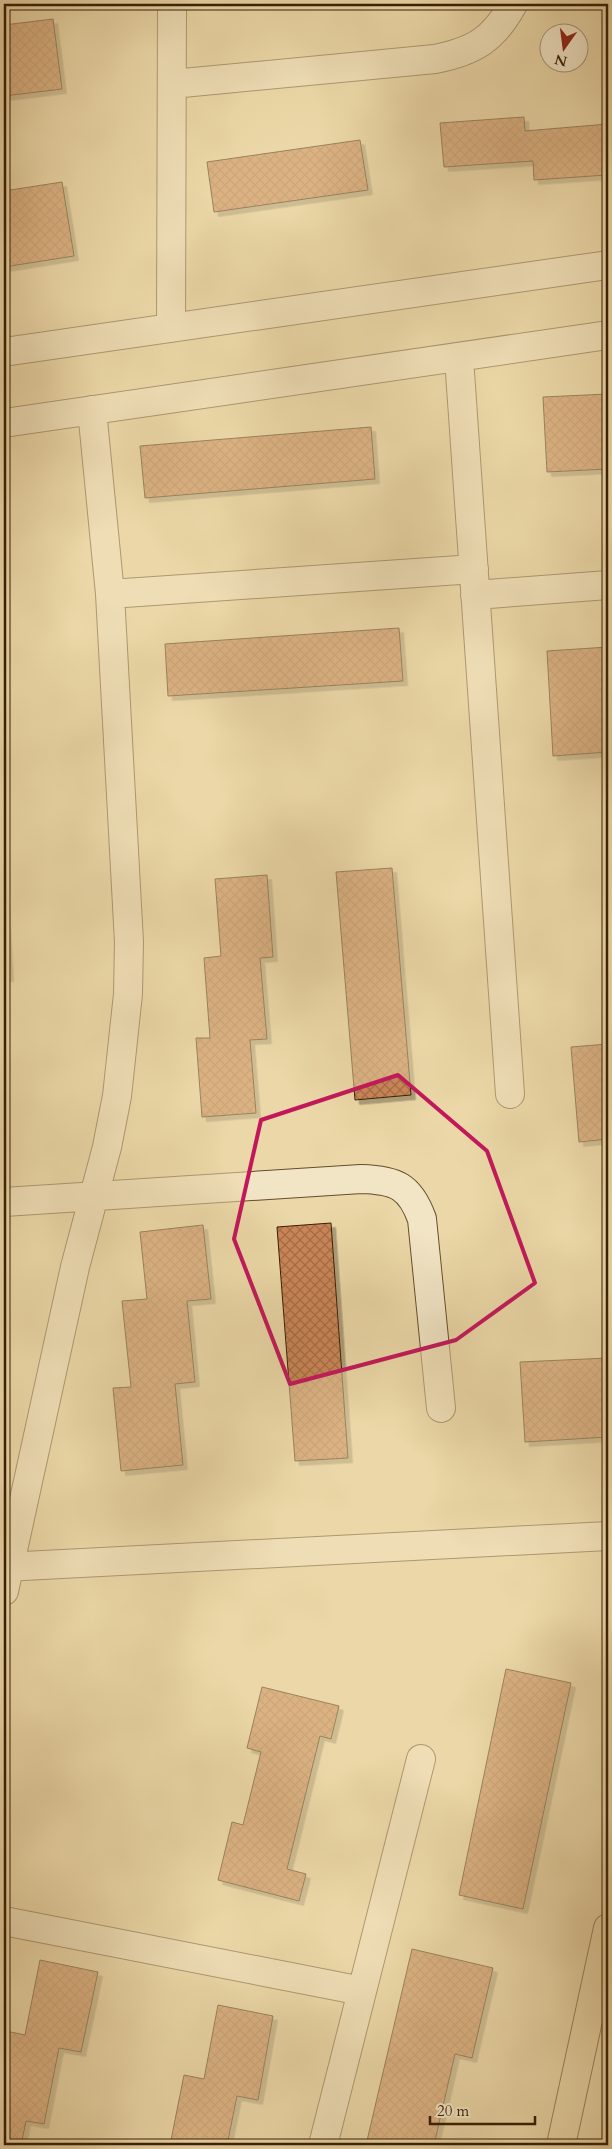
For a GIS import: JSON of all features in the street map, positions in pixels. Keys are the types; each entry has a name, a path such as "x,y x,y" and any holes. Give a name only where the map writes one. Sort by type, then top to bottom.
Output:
{"main road":[{"path":"561,2145 608,1928"}],"street":[{"path":"171,328 172,4"},
{"path":"172,84 435,59 460,54 483,42 496,30 502,24 513,4"},
{"path":"4,352 608,265"},
{"path":"4,422 459,358 608,335"},
{"path":"459,358 510,1094"},
{"path":"92,410 110,594 129,942 128,994 117,1096 94,1196 75,1267 6,1575 608,1536"},
{"path":"110,594 474,582 608,585"},
{"path":"4,1202 362,1179 381,1180 400,1187 415,1200 422,1219 441,1408"},
{"path":"323,2145 421,1760"},
{"path":"4,1921 362,1992"}],"highlighted area":[{"path":"398,1075 487,1151 535,1283 456,1340 290,1384 234,1239 261,1120"}],"building":[{"path":"53,19 62,89 4,96 4,25"},
{"path":"524,117 525,131 608,124 608,152 605,152 607,175 534,180 533,161 444,167 440,123"},
{"path":"360,140 368,190 214,212 207,162"},
{"path":"62,182 74,256 4,267 4,191"},
{"path":"608,394 608,469 547,472 543,397"},
{"path":"371,427 375,479 145,498 140,446"},
{"path":"399,628 403,681 168,696 165,644"},
{"path":"608,647 608,752 553,756 547,651"},
{"path":"392,868 411,1095 355,1100 336,872"},
{"path":"267,875 273,957 260,958 267,1039 250,1040 256,1113 202,1117 196,1038 210,1038 204,958 221,956 215,879"},
{"path":"4,891 9,977 4,977"},
{"path":"608,1044 608,1139 579,1142 571,1047"},
{"path":"331,1223 348,1458 295,1461 277,1227"},
{"path":"203,1225 211,1299 187,1301 195,1382 175,1384 183,1465 121,1471 113,1388 131,1387 122,1301 147,1299 140,1232"},
{"path":"608,1358 608,1437 525,1442 520,1362"},
{"path":"506,1669 571,1683 523,1909 459,1895"},
{"path":"262,1687 339,1706 331,1739 320,1736 287,1869 306,1874 299,1901 218,1880 232,1822 243,1825 261,1752 247,1748"},
{"path":"412,1949 493,1968 472,2058 455,2054 434,2145 366,2145"},
{"path":"40,1960 98,1972 81,2052 59,2048 44,2124 26,2121 21,2145 4,2145 4,2040 6,2031 25,2035"},
{"path":"218,2005 273,2016 258,2100 237,2096 227,2145 170,2145 184,2075 204,2079"}]}
